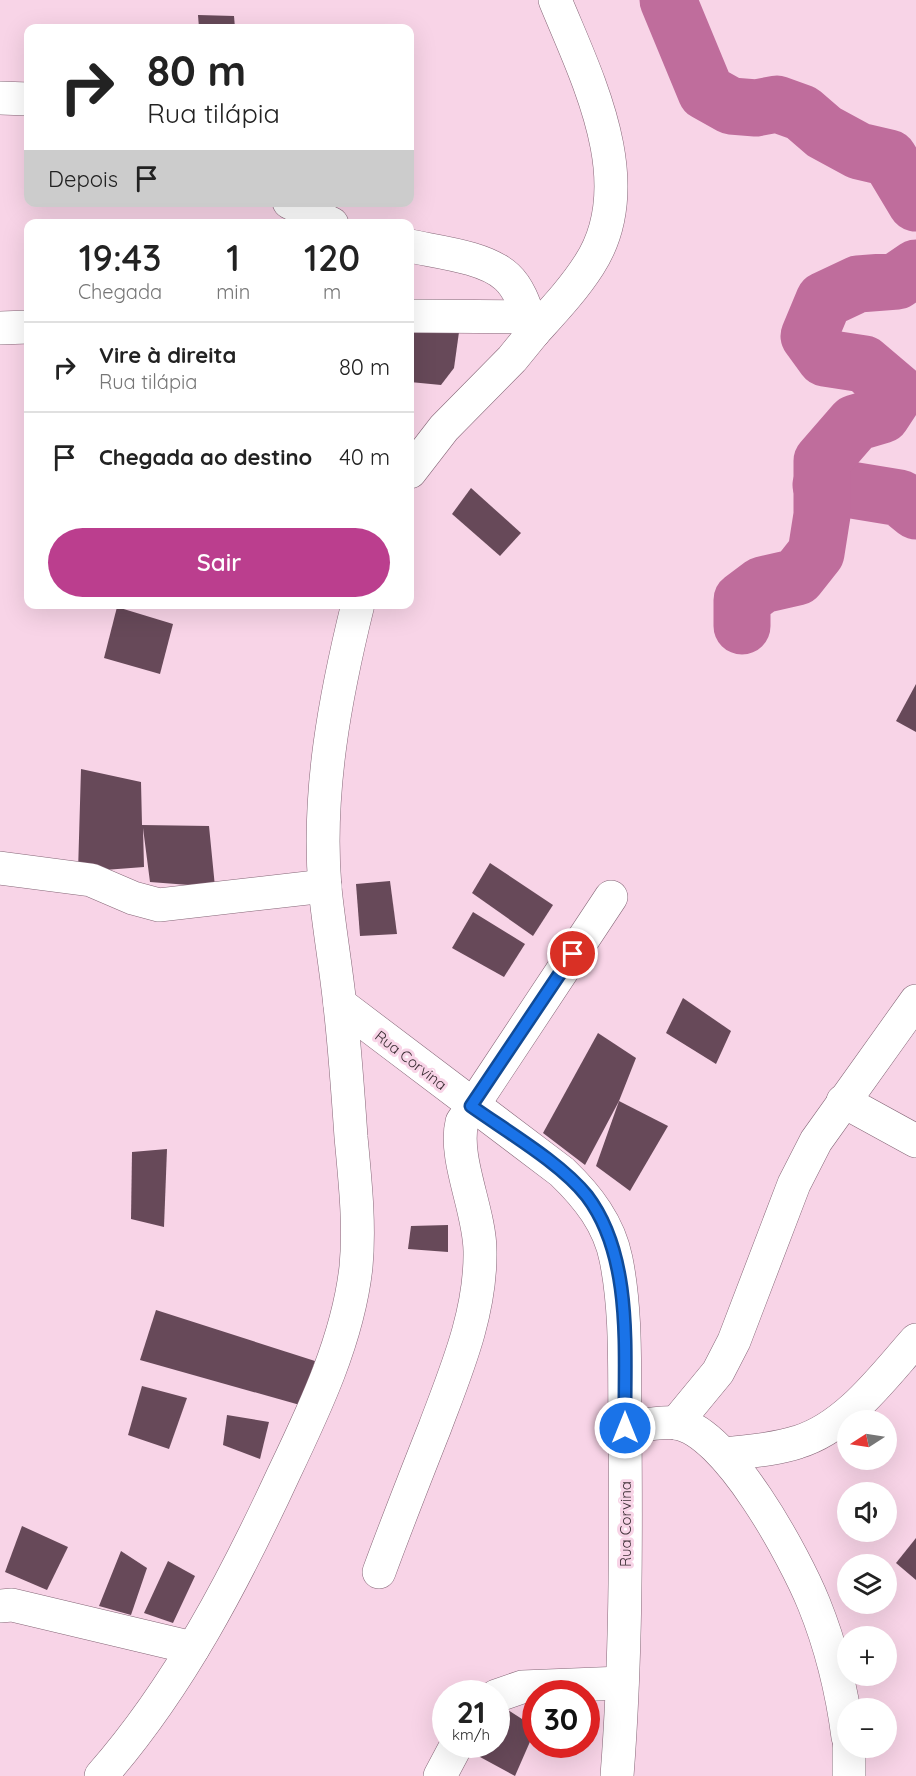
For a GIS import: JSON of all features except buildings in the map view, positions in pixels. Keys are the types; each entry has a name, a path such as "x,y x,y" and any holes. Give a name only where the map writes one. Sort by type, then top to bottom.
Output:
{"street":[{"path":"414,467 444,428 512,359 531,325 558,307 590,264 608,221 611,171 602,125 555,0"},
{"path":"0,98 24,99"},
{"path":"299,207 322,219"},
{"path":"414,247 452,254 490,266 508,278 522,299 531,325"},
{"path":"414,316 531,325"},
{"path":"0,328 24,327"},
{"path":"101,1776 126,1748 193,1648 242,1563 300,1439 343,1335 356,1267 357,1200 340,1004 325,886 324,802 342,668 357,609"},
{"path":"0,868 91,880 133,898 159,905 325,886"},
{"path":"379,1572 465,1348 476,1301 480,1251 475,1209 459,1134 471,1106 611,897"},
{"path":"676,1423 718,1372 734,1341 794,1184 816,1141 916,1001"},
{"name":"Rua Corvina","path":"340,1004 471,1106 562,1172 586,1195 602,1220 616,1258 624,1327 626,1517 617,1776"},
{"path":"843,1101 916,1141"},
{"path":"725,1454 769,1449 799,1442 830,1427 865,1396 916,1340"},
{"path":"625,1428 676,1423 725,1454 788,1548 813,1603 842,1698"},
{"path":"0,1606 12,1605 193,1648"},
{"path":"510,1692 522,1688 622,1683"},
{"path":"440,1776 450,1758"},
{"path":"849,1758 849,1776"}],"waterway":[{"path":"668,0 706,92 731,106 756,108 777,104 802,113 824,132 859,151 889,158 916,203"},
{"path":"742,626 742,600 762,585 797,577 816,553 822,515 822,461 855,423 882,415 897,392 864,364 825,358 809,336 824,300 858,284 897,281 916,268"},
{"path":"821,485 900,498 916,511"}],"route":[{"path":"573,954 471,1106 562,1172 586,1195 602,1220 616,1258 624,1327 625,1428"}]}
